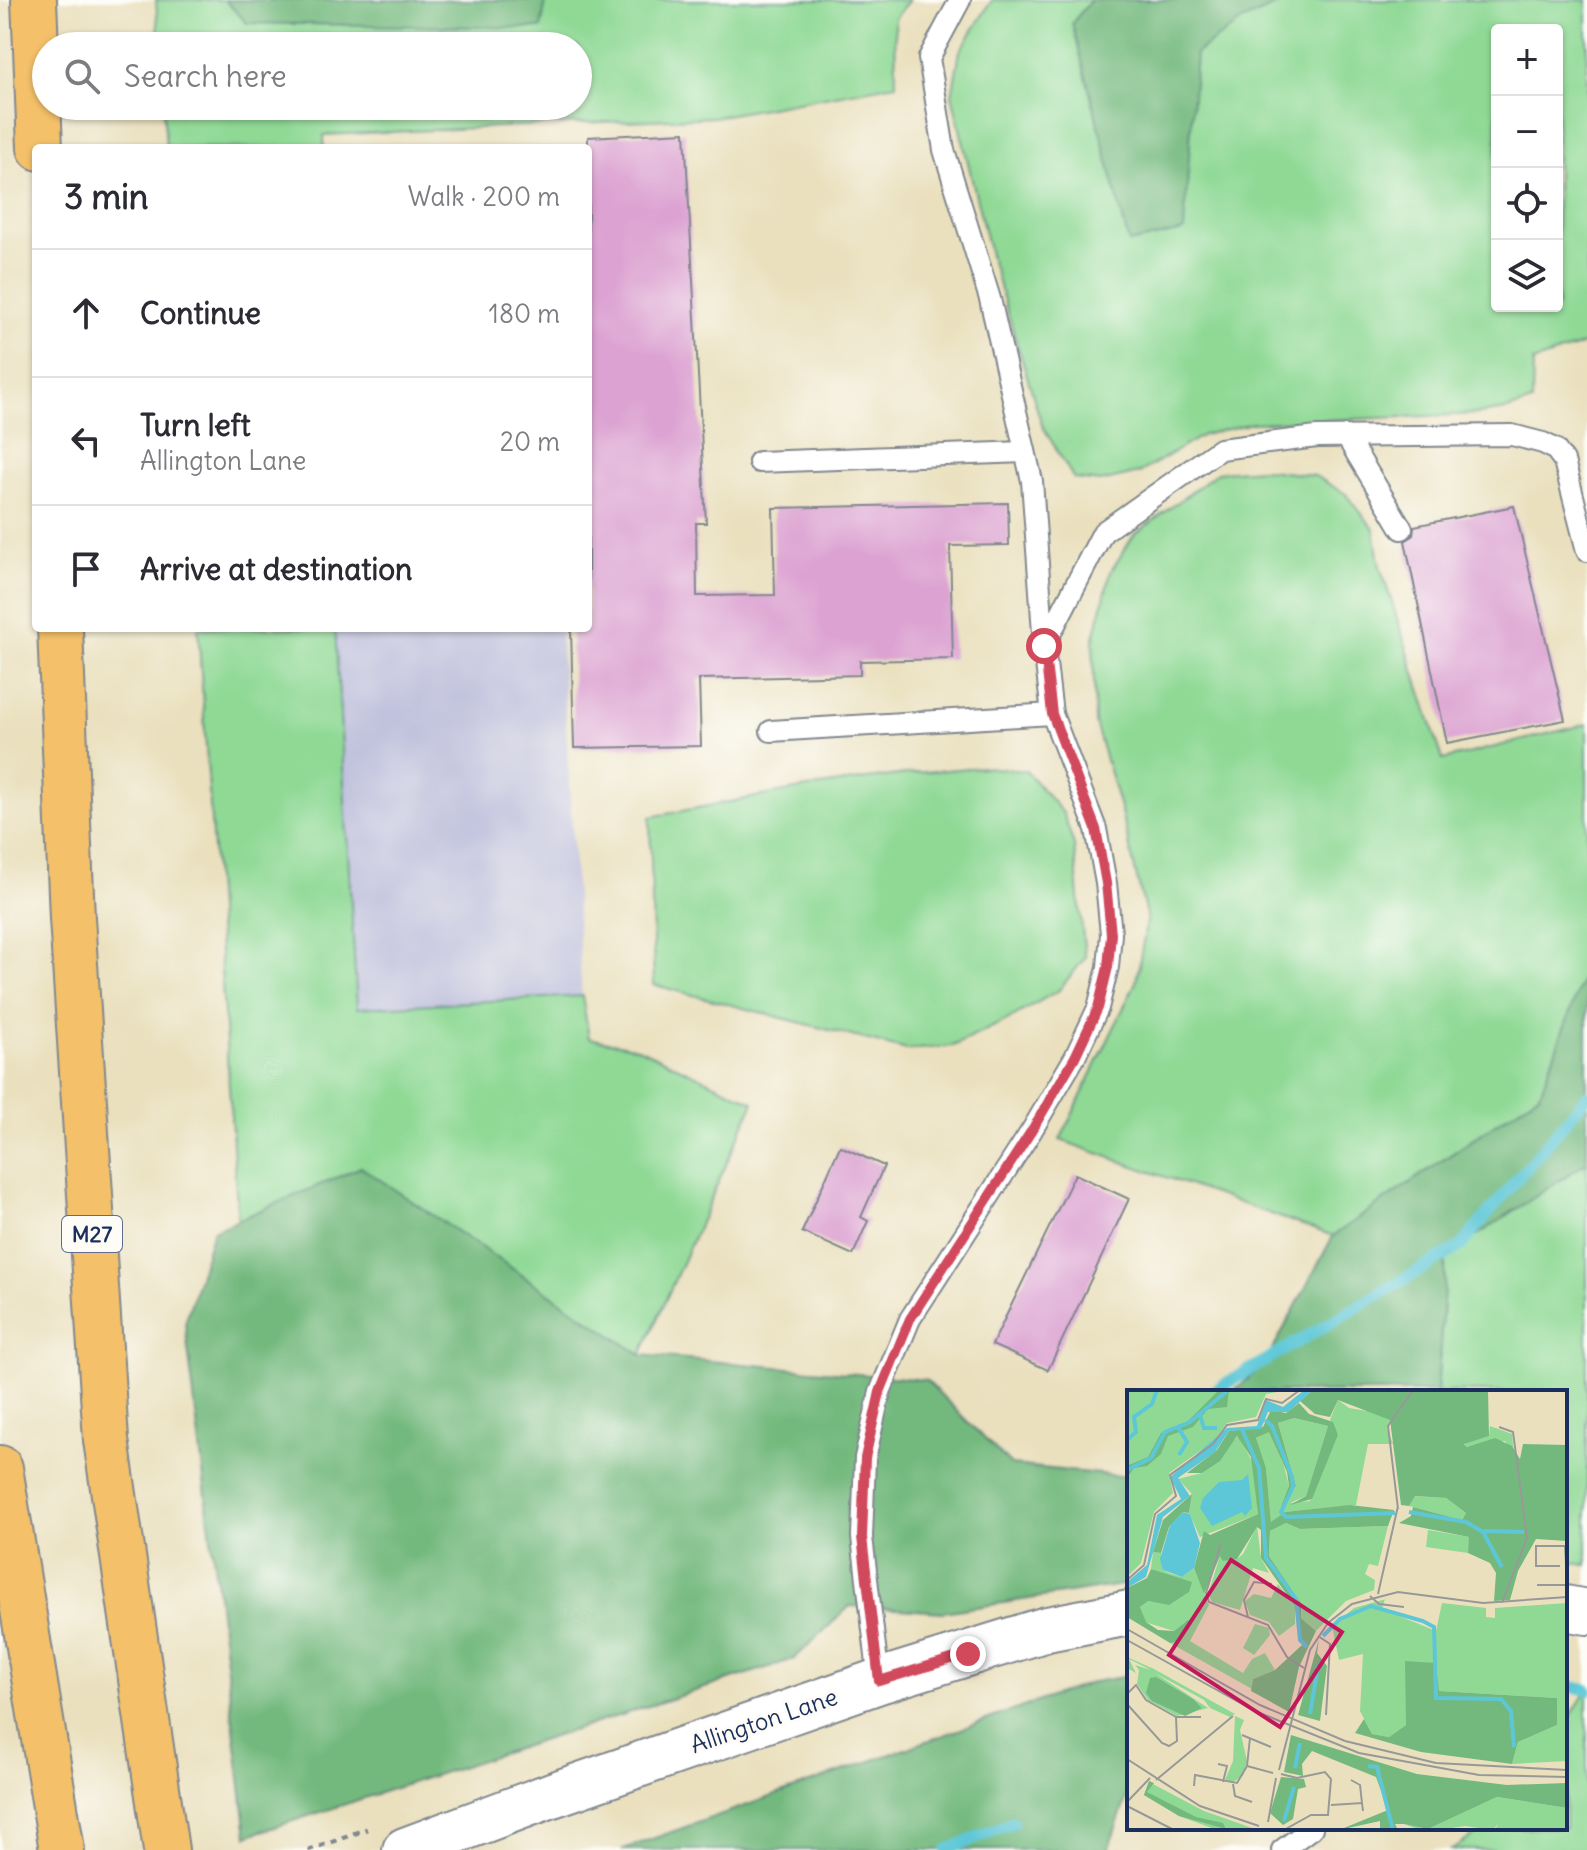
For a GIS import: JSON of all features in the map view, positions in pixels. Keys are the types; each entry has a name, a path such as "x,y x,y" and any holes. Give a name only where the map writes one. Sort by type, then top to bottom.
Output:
{"highway":[{"path":"34,0 35,32"},
{"path":"39,120 40,144"},
{"name":"M27","path":"60,632 72,918 106,1440 166,1850"},
{"path":"0,1468 62,1850"}],"street":[{"path":"1567,1608 1587,1612"},
{"name":"Allington Lane","path":"405,1850 552,1795 879,1681 1047,1629 1127,1613"}],"lane":[{"path":"879,1681 862,1537 865,1458 880,1392 910,1319 1032,1130 1075,1057 1098,1008 1108,967 1111,934 1096,829 1052,714 1032,481 990,299 944,150 929,58 960,0"},
{"path":"1044,646 1103,532 1220,449 1346,436 1512,435 1543,443 1555,449 1564,461 1587,551"},
{"path":"1346,436 1402,529"},
{"path":"759,462 1025,452"},
{"path":"771,731 1052,714"},
{"path":"1282,1850 1309,1830"}],"path":[{"path":"308,1850 317,1847"}],"shaded area":[{"path":"335,632 560,632 582,996 357,1008"}],"green space":[{"path":"156,0 225,0 247,23 541,28 546,0 909,0 895,18 896,84 715,117 324,135 324,144 166,144 164,120 592,120 592,32 158,32"},
{"path":"225,0 546,0 541,28 247,23"},
{"path":"992,0 1587,0 1587,343 1533,362 1532,402 1507,410 1479,414 1252,423 1203,435 1139,473 1101,482 1074,479 1042,425 990,255 952,95 960,51"},
{"path":"1091,0 1288,0 1242,21 1196,53 1184,231 1129,243 1072,23"},
{"path":"1261,469 1315,476 1346,494 1374,529 1379,563 1443,760 1587,724 1587,966 1540,1093 1333,1236 1060,1140 1136,982 1147,919 1119,804 1095,723 1093,641 1111,571 1134,535 1218,472"},
{"path":"198,632 335,632 357,1008 582,996 589,1038 638,1048 754,1102 641,1355 361,1168 238,1220"},
{"path":"984,767 1026,771 1063,813 1074,845 1085,958 1059,990 953,1046 907,1050 654,985 650,817 858,780"},
{"path":"1587,966 1587,1162 1446,1256 1437,1390 1235,1390 1265,1364 1333,1236 1540,1093"},
{"path":"1587,1162 1587,1565 1567,1562 1567,1390 1437,1390 1446,1256"},
{"path":"361,1167 641,1355 926,1380 1011,1465 1127,1477 1127,1584 943,1612 850,1606 794,1659 247,1836 185,1323 213,1231"},
{"path":"1127,1676 1127,1797 1108,1850 621,1850 1093,1682"},
{"path":"1587,1690 1587,1850 1451,1850 1484,1830 1567,1830 1567,1722"}],"building":[{"path":"685,132 706,523 696,523 697,596 775,595 773,508 1008,503 1009,545 950,546 953,659 860,661 860,675 699,679 701,746 574,748 571,632 592,632 592,144 588,144 588,137"},
{"path":"1514,506 1565,720 1447,743 1405,541 1413,536 1414,526"},
{"path":"840,1146 884,1166 861,1217 868,1221 853,1255 802,1232"},
{"path":"1075,1174 1129,1199 1048,1370 992,1345"}],"waterway":[{"path":"1215,1390 1461,1246 1587,1096"},
{"path":"1567,1685 1587,1690"},
{"path":"947,1850 1013,1822"}],"route":[{"path":"968,1654 879,1681 862,1537 865,1458 880,1392 910,1319 1032,1130 1075,1057 1098,1008 1108,967 1111,934 1096,829 1052,714 1044,646"}]}
